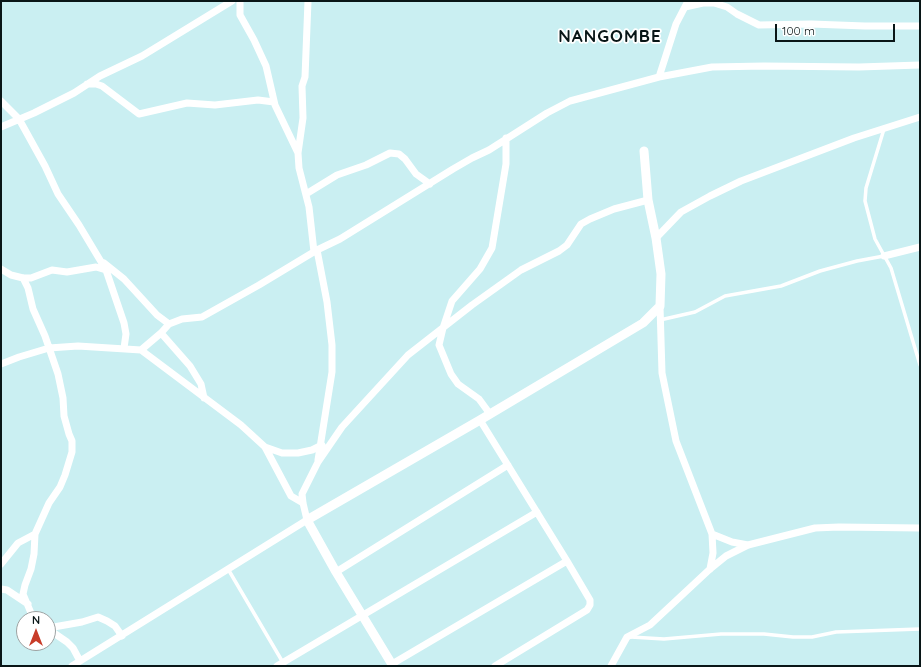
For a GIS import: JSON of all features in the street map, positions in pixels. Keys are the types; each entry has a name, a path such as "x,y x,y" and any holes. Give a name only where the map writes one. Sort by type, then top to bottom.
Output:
{"street":[{"path":"1,127 47,106 100,76 142,56 232,1"},
{"path":"240,1 240,15 266,66 274,102 298,153"},
{"path":"308,1 305,77 302,86 303,118 298,153 310,214 315,251 327,302 332,345 332,372 318,462"},
{"path":"659,77 676,24 686,4 714,3 727,7 737,14 759,24 920,26"},
{"path":"141,350 161,334 169,324 182,319 202,317 315,251 340,239 472,158 489,150 547,113 570,101 659,77 712,67 860,67 920,65"},
{"path":"100,76 102,86"},
{"path":"87,84 102,86 139,114 187,102 215,105 258,100 274,102"},
{"path":"1,101 19,119 45,166 58,194 79,225 106,270 124,323 126,334 124,348"},
{"path":"656,238 681,212 741,181 854,138 920,117"},
{"path":"490,414 479,399 458,384 451,374 440,345 443,328 452,301 480,269 492,248 506,164 506,138"},
{"path":"644,151 648,200 656,238 661,274 660,320 662,373 676,442 712,534 713,553 710,569"},
{"path":"306,194 327,183 337,175 366,165 390,154 399,154 405,159 416,174 430,184"},
{"path":"567,561 393,665 362,616 307,520 302,494 318,462 332,440 342,427 408,355 472,305 521,270 559,251 567,245 581,224 614,208 648,200"},
{"path":"884,256 920,247"},
{"path":"100,259 124,279 157,315 169,324"},
{"path":"1,269 11,275 23,278 31,278 52,270 67,272 96,267 106,270"},
{"path":"23,278 28,288 33,309 45,336 58,374 63,398 64,416 72,441 72,452 65,475 60,487 49,503 35,534 33,561 25,585 24,594 32,611"},
{"path":"72,666 307,520 644,323 660,306"},
{"path":"161,334 190,366 201,384 204,398"},
{"path":"1,364 49,348 78,346 141,350 241,425 265,447 291,496 303,503"},
{"path":"480,420 590,600 590,605 587,610 495,666"},
{"path":"265,447 282,453 298,453 312,450 332,440"},
{"path":"336,572 508,465"},
{"path":"281,665 537,512"},
{"path":"611,666 628,637 650,624 726,556 748,545 815,528 920,528"},
{"path":"1,564 18,543 35,534"},
{"path":"712,534 732,542 748,545"},
{"path":"1,589 7,590 28,604"},
{"path":"56,626 98,618 115,626 122,636"},
{"path":"56,634 73,648 80,661"}],"lane":[{"path":"884,129 866,188 865,201 875,239 891,268 920,365"},
{"path":"660,320 694,312 725,296 781,286 820,271 857,261 884,256"},
{"path":"228,569 281,665"},
{"path":"628,637 664,639 721,634 764,634 812,637 836,632 920,629"}],"district":[{"name":"NANGOMBE","path":"610,37"}]}
